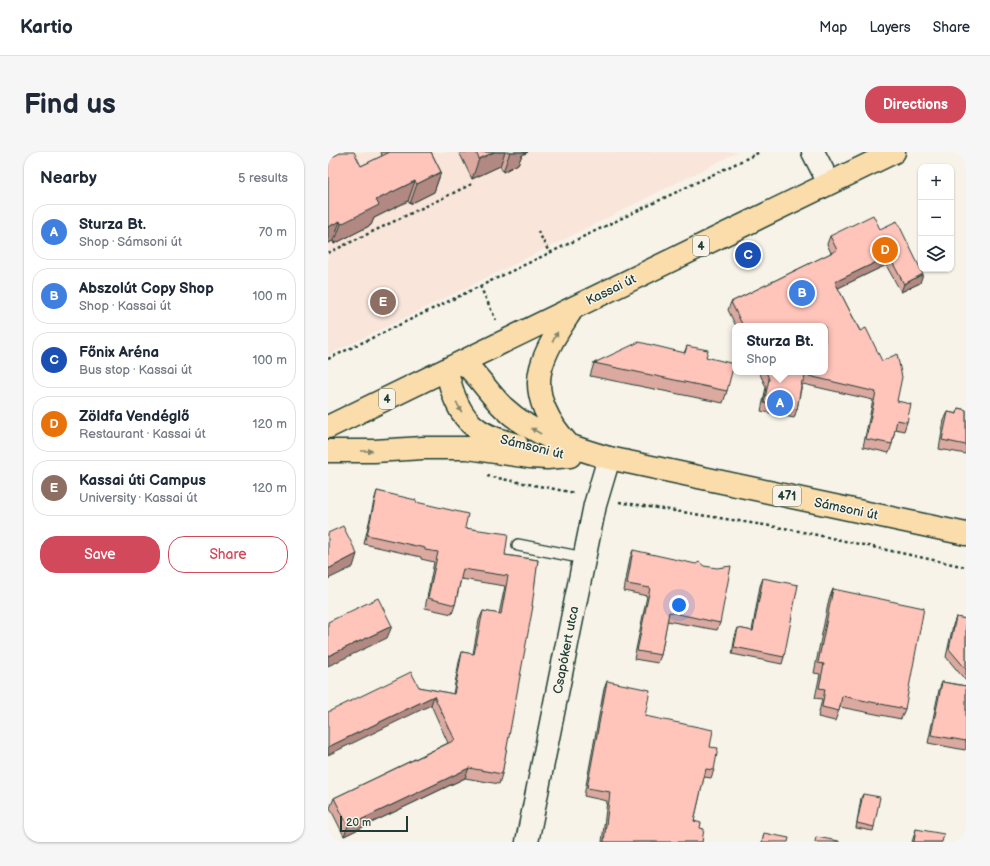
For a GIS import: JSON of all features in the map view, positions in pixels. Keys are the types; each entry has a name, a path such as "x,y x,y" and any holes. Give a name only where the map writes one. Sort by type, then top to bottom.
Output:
{"main road":[{"name":"Kassai út","path":"328,427 894,152"},
{"path":"328,451 468,448 547,458 571,451 544,410 539,382 541,369 546,354 558,331 573,308"},
{"name":"Sámsoni út","path":"571,451 513,416 495,399 473,370 455,366 454,398 464,416 476,429 494,438 518,445 571,451 609,458 966,534"}],"street":[{"path":"813,152 829,183"},
{"name":"Csapókert utca","path":"534,836 584,558 597,498 609,458"}],"lane":[{"path":"518,545 584,558"}],"path":[{"path":"328,359 760,152"},
{"path":"328,253 474,183"},
{"path":"538,230 549,252"},
{"path":"485,475 656,509 789,529 966,567"}],"shaded area":[{"path":"328,152 738,152 547,248 328,355"}],"building":[{"path":"342,152 354,152 361,166 390,152 431,152 441,172 417,184 415,181 376,200 379,205 341,224 340,221 328,227 328,159"},
{"path":"476,152 494,152 479,159"},
{"path":"873,215 880,229 897,221 918,264 918,272 922,272 923,274 904,284 889,256 835,282 860,331 866,328 882,361 897,354 902,377 897,401 911,404 907,422 897,420 892,444 866,439 876,392 805,375 828,375 828,323 742,323 731,302 837,250 830,236"},
{"path":"639,342 685,353 687,346 708,350 706,357 732,364 732,372 727,391 594,363"},
{"path":"767,375 805,375 804,381 802,381 797,409 764,403 769,379"},
{"path":"958,408 966,410 966,445 942,440 948,412 957,414"},
{"path":"377,491 468,514 465,528 508,534 505,555 538,560 533,606 502,774 469,768 348,826 334,798 455,740 434,696 328,747 328,712 411,672 419,687 454,694 462,652 474,654 483,611 501,614 508,576 463,569 455,605 428,598 438,552 367,535"},
{"path":"343,526 357,554 328,569 328,533"},
{"path":"633,550 696,564 699,562 704,566 717,568 731,566 720,623 669,612 661,655 637,651 650,588 627,584"},
{"path":"763,578 798,585 784,657 734,647 738,628 753,631"},
{"path":"833,589 924,608 905,709 842,696 839,711 822,707 825,689 819,688 824,664 818,663"},
{"path":"378,598 392,626 328,656 328,622"},
{"path":"956,617 966,619 966,669 949,649"},
{"path":"607,681 650,690 645,716 713,730 710,747 718,748 714,770 706,769 694,821 701,823 700,828 704,829 702,842 604,842 610,792 587,788"},
{"path":"942,682 966,686 966,741 931,735"},
{"path":"863,794 880,797 874,827 857,823"},
{"path":"916,829 944,834 942,842 914,842"},
{"path":"764,833 789,838 788,842 762,842"},
{"path":"816,837 839,841 839,842 815,842"}],"place":[{"name":"Zöldfa Vendéglő","path":"885,250"},
{"name":"Főnix Aréna","path":"748,255"},
{"name":"Abszolút Copy Shop","path":"802,293"},
{"name":"Kassai úti Campus","path":"383,302"},
{"name":"Sturza Bt.","path":"780,403"}]}
